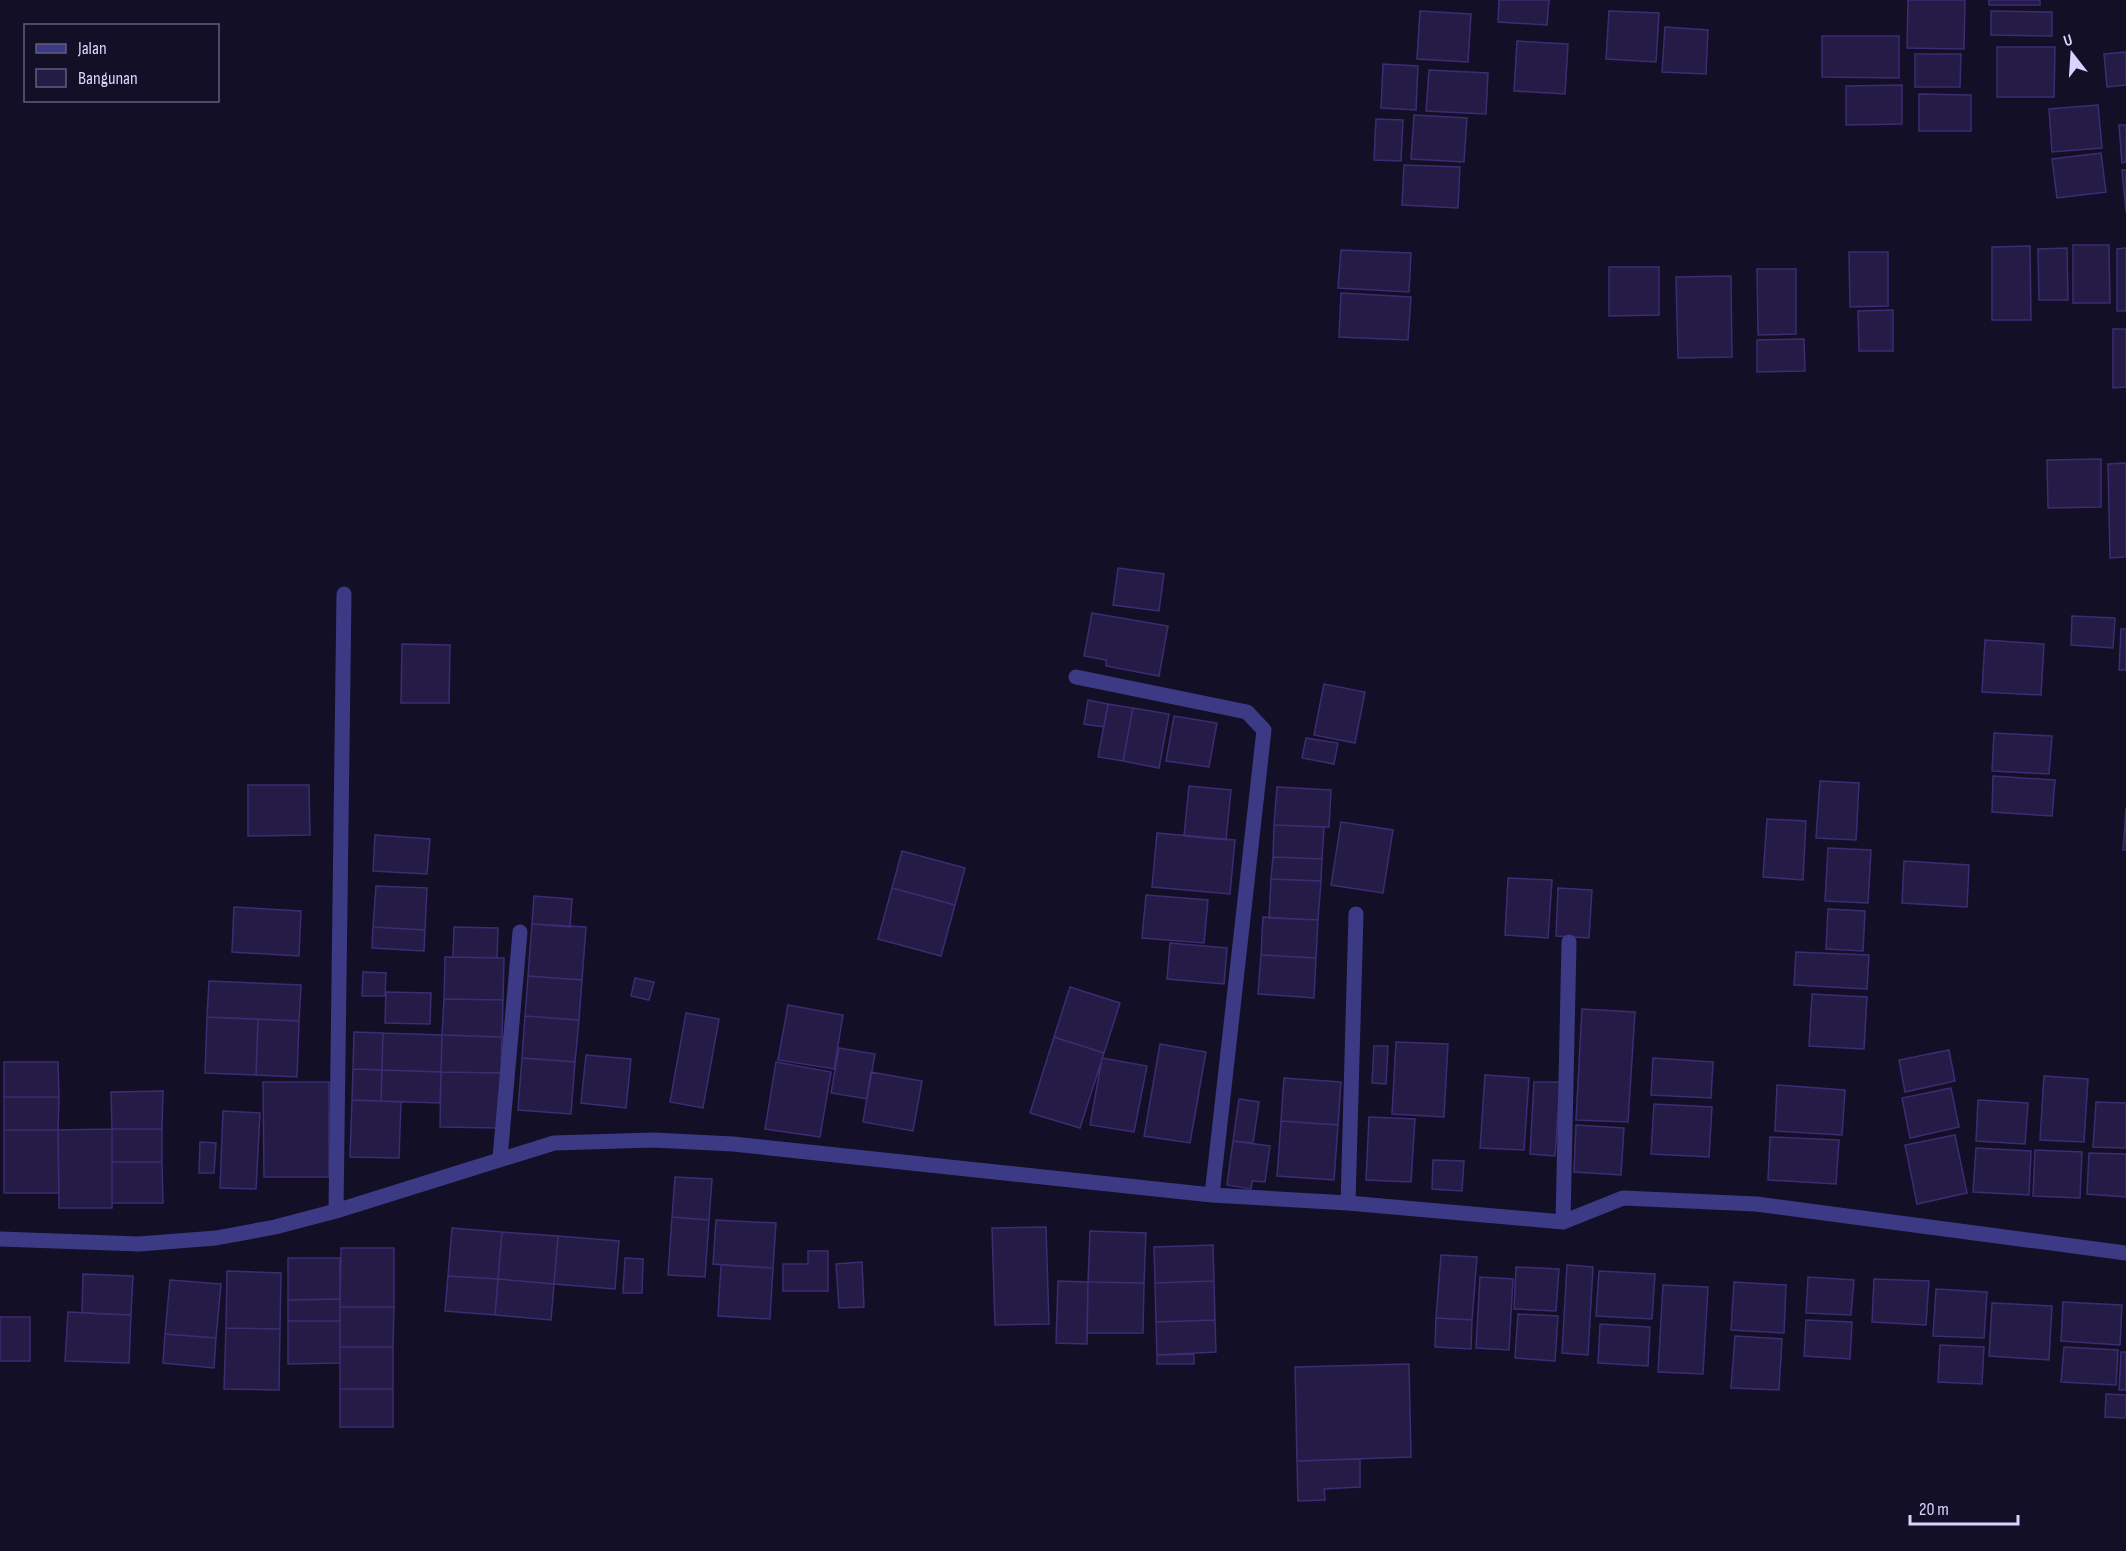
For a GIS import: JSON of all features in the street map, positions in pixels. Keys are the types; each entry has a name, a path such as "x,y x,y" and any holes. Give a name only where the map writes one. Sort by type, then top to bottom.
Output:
{"street":[{"path":"336,1211 344,594"},
{"path":"1076,677 1247,712 1264,730 1212,1195"},
{"path":"1348,1203 1356,914"},
{"path":"500,1158 520,932"},
{"path":"1563,1222 1569,942"},
{"path":"0,1239 139,1244 216,1238 275,1227 336,1211 554,1143 653,1140 733,1144 1212,1195 1348,1203 1563,1222 1623,1198 1756,1204 2126,1253"}],"building":[{"path":"1499,0 1549,0 1547,25 1498,22"},
{"path":"1908,0 1965,0 1964,49 1907,48"},
{"path":"1989,0 2040,0 2040,5 1989,5"},
{"path":"1420,11 1471,14 1468,62 1417,59"},
{"path":"1609,11 1659,13 1656,62 1606,59"},
{"path":"1991,11 2052,12 2052,36 1991,35"},
{"path":"1665,27 1708,30 1706,74 1662,72"},
{"path":"1822,36 1899,36 1899,78 1822,77"},
{"path":"1517,41 1568,44 1565,94 1514,91"},
{"path":"1997,47 2055,47 2054,97 1997,97"},
{"path":"2126,52 2126,85 2107,87 2104,54"},
{"path":"1915,54 1961,54 1960,87 1915,87"},
{"path":"1383,64 1418,66 1416,110 1381,108"},
{"path":"1429,70 1488,73 1486,114 1426,111"},
{"path":"1902,85 1902,124 1846,125 1846,86"},
{"path":"1919,94 1971,95 1971,131 1919,131"},
{"path":"2098,105 2102,148 2052,152 2049,109"},
{"path":"1414,115 1467,118 1464,162 1411,159"},
{"path":"1376,119 1403,120 1401,161 1374,160"},
{"path":"2119,125 2126,125 2126,162 2122,163"},
{"path":"2101,153 2106,192 2057,198 2052,159"},
{"path":"1404,165 1460,167 1458,208 1402,205"},
{"path":"2122,170 2126,170 2126,212"},
{"path":"2073,245 2109,245 2110,303 2073,303"},
{"path":"2030,246 2031,320 1992,320 1992,247"},
{"path":"2067,248 2068,300 2039,300 2038,249"},
{"path":"2126,248 2126,311 2117,311 2117,249"},
{"path":"1341,250 1411,253 1409,292 1338,288"},
{"path":"1849,252 1888,252 1888,306 1850,307"},
{"path":"1609,267 1659,267 1659,315 1609,316"},
{"path":"1757,269 1796,269 1796,334 1758,335"},
{"path":"1731,276 1732,357 1678,358 1676,277"},
{"path":"1341,293 1411,297 1408,340 1339,337"},
{"path":"1893,310 1893,351 1859,351 1858,311"},
{"path":"2113,329 2126,329 2126,387 2113,388"},
{"path":"1804,339 1805,371 1757,372 1757,340"},
{"path":"2101,459 2101,507 2048,508 2047,460"},
{"path":"2126,463 2126,557 2110,558 2108,464"},
{"path":"1118,568 1164,574 1159,611 1113,605"},
{"path":"1092,613 1168,626 1159,676 1106,666 1106,660 1084,656"},
{"path":"2072,616 2115,618 2113,648 2071,645"},
{"path":"2121,629 2126,629 2126,670 2119,670"},
{"path":"1985,640 2044,644 2041,695 1982,692"},
{"path":"402,644 450,645 449,703 401,703"},
{"path":"1324,684 1365,692 1355,743 1314,735"},
{"path":"1088,700 1108,704 1104,727 1084,724"},
{"path":"1108,704 1133,708 1123,761 1098,757"},
{"path":"1133,708 1169,714 1159,768 1123,761"},
{"path":"1174,716 1217,723 1209,767 1166,761"},
{"path":"1994,733 2052,736 2049,774 1992,771"},
{"path":"1306,738 1338,743 1334,764 1302,758"},
{"path":"1993,776 2055,780 2052,816 1992,812"},
{"path":"1820,781 1859,783 1856,840 1816,838"},
{"path":"248,785 309,785 310,835 248,836"},
{"path":"1189,786 1231,790 1226,840 1184,836"},
{"path":"1277,787 1331,790 1329,827 1274,825"},
{"path":"2126,808 2126,850 2123,850"},
{"path":"1767,819 1806,821 1803,880 1763,877"},
{"path":"1341,822 1393,830 1383,893 1331,885"},
{"path":"1274,825 1324,827 1322,859 1273,857"},
{"path":"1157,833 1235,840 1230,894 1152,887"},
{"path":"375,835 430,839 427,874 373,871"},
{"path":"1828,848 1871,850 1868,903 1825,901"},
{"path":"902,851 965,868 955,905 892,888"},
{"path":"1273,857 1322,859 1321,881 1271,879"},
{"path":"1904,861 1969,865 1967,907 1902,903"},
{"path":"1508,878 1552,880 1548,938 1505,935"},
{"path":"1271,879 1321,881 1318,920 1269,918"},
{"path":"376,886 427,888 425,930 373,927"},
{"path":"892,888 955,905 941,956 878,939"},
{"path":"1558,888 1592,890 1589,938 1556,936"},
{"path":"1146,895 1208,900 1204,943 1142,938"},
{"path":"534,896 572,899 570,927 532,924"},
{"path":"234,907 301,911 299,956 232,952"},
{"path":"1828,909 1865,911 1863,951 1826,949"},
{"path":"1263,917 1318,920 1316,958 1261,955"},
{"path":"532,924 586,927 582,980 528,976"},
{"path":"373,927 425,930 424,951 372,948"},
{"path":"454,927 498,928 497,958 453,957"},
{"path":"1170,943 1227,948 1224,984 1167,979"},
{"path":"1796,952 1869,955 1867,989 1794,985"},
{"path":"1261,955 1316,958 1314,998 1258,994"},
{"path":"445,957 504,958 503,1000 444,999"},
{"path":"363,972 386,973 385,996 362,996"},
{"path":"528,976 582,980 579,1020 525,1016"},
{"path":"635,978 654,982 649,1000 631,996"},
{"path":"209,981 301,985 299,1021 207,1017"},
{"path":"1070,987 1120,1003 1104,1053 1054,1037"},
{"path":"386,992 431,993 430,1024 385,1023"},
{"path":"1812,994 1867,997 1864,1049 1809,1046"},
{"path":"444,999 503,1000 502,1037 442,1035"},
{"path":"788,1005 843,1015 834,1069 778,1060"},
{"path":"1582,1009 1635,1012 1628,1122 1576,1120"},
{"path":"686,1013 719,1019 703,1108 670,1102"},
{"path":"525,1016 579,1020 575,1062 522,1058"},
{"path":"207,1017 258,1019 256,1075 205,1073"},
{"path":"258,1019 299,1021 297,1077 256,1075"},
{"path":"354,1032 383,1033 382,1070 353,1069"},
{"path":"383,1033 442,1035 441,1072 382,1070"},
{"path":"442,1035 502,1037 501,1073 441,1072"},
{"path":"1054,1037 1104,1053 1080,1128 1030,1113"},
{"path":"1396,1042 1448,1044 1444,1117 1392,1114"},
{"path":"1160,1044 1206,1052 1190,1143 1144,1136"},
{"path":"1374,1046 1388,1046 1386,1084 1372,1083"},
{"path":"839,1048 875,1054 867,1099 831,1093"},
{"path":"1949,1050 1955,1081 1905,1092 1899,1060"},
{"path":"586,1055 631,1059 626,1108 581,1103"},
{"path":"522,1058 575,1062 571,1114 518,1110"},
{"path":"1102,1058 1147,1066 1134,1132 1090,1125"},
{"path":"1653,1058 1713,1062 1711,1098 1651,1095"},
{"path":"4,1062 58,1062 59,1097 4,1097"},
{"path":"776,1062 831,1072 820,1137 765,1129"},
{"path":"353,1069 382,1070 381,1101 352,1100"},
{"path":"382,1070 441,1072 440,1103 381,1101"},
{"path":"441,1072 501,1073 499,1128 440,1127"},
{"path":"871,1072 922,1081 913,1131 863,1122"},
{"path":"1485,1075 1529,1078 1524,1150 1480,1148"},
{"path":"2044,1076 2088,1079 2084,1142 2040,1140"},
{"path":"1284,1078 1341,1082 1338,1125 1281,1121"},
{"path":"263,1082 329,1082 329,1177 264,1177"},
{"path":"1534,1082 1560,1082 1555,1156 1530,1154"},
{"path":"1777,1085 1845,1090 1842,1135 1775,1131"},
{"path":"1951,1088 1959,1127 1910,1138 1902,1098"},
{"path":"163,1091 162,1129 112,1129 111,1092"},
{"path":"4,1097 59,1097 58,1130 4,1130"},
{"path":"1239,1099 1259,1102 1253,1143 1233,1141"},
{"path":"352,1100 401,1102 399,1158 350,1157"},
{"path":"1978,1100 2028,1103 2025,1144 1976,1141"},
{"path":"2096,1102 2126,1103 2126,1148 2093,1147"},
{"path":"1654,1104 1712,1107 1709,1157 1651,1154"},
{"path":"223,1111 260,1113 256,1189 220,1188"},
{"path":"1369,1117 1415,1119 1411,1182 1366,1180"},
{"path":"1281,1121 1338,1125 1334,1180 1277,1176"},
{"path":"1576,1125 1624,1128 1621,1175 1574,1172"},
{"path":"112,1129 162,1129 162,1162 112,1162"},
{"path":"112,1129 112,1208 59,1208 58,1130"},
{"path":"4,1130 58,1130 59,1193 4,1193"},
{"path":"1955,1135 1967,1193 1917,1204 1905,1145"},
{"path":"1770,1137 1839,1140 1836,1184 1768,1180"},
{"path":"1233,1141 1270,1146 1265,1182 1252,1181 1251,1189 1227,1185"},
{"path":"200,1142 216,1143 214,1173 199,1173"},
{"path":"1976,1148 2031,1151 2029,1195 1973,1192"},
{"path":"2035,1150 2082,1152 2080,1198 2033,1196"},
{"path":"2089,1153 2126,1154 2126,1197 2087,1194"},
{"path":"1433,1160 1464,1161 1462,1191 1432,1189"},
{"path":"112,1162 162,1162 163,1203 112,1203"},
{"path":"675,1177 712,1179 709,1220 672,1217"},
{"path":"672,1217 709,1220 705,1277 668,1275"},
{"path":"716,1220 776,1223 773,1268 713,1264"},
{"path":"1046,1227 1049,1324 995,1325 992,1228"},
{"path":"452,1228 502,1232 498,1279 448,1276"},
{"path":"1090,1231 1146,1233 1144,1283 1088,1282"},
{"path":"502,1232 558,1236 554,1284 498,1279"},
{"path":"558,1236 619,1241 615,1289 554,1284"},
{"path":"1213,1245 1214,1281 1155,1283 1154,1247"},
{"path":"341,1248 394,1248 394,1307 340,1307"},
{"path":"808,1251 828,1251 828,1291 783,1291 783,1264 808,1264"},
{"path":"1441,1255 1477,1257 1472,1320 1436,1318"},
{"path":"288,1258 340,1258 340,1299 288,1300"},
{"path":"625,1258 643,1259 642,1293 623,1293"},
{"path":"862,1262 864,1307 839,1308 836,1264"},
{"path":"721,1265 773,1268 770,1319 718,1316"},
{"path":"1567,1265 1593,1267 1588,1355 1562,1353"},
{"path":"1516,1267 1559,1269 1556,1311 1514,1309"},
{"path":"227,1271 281,1273 280,1329 226,1328"},
{"path":"1599,1271 1655,1274 1652,1319 1596,1316"},
{"path":"83,1274 133,1276 131,1315 82,1313"},
{"path":"448,1276 498,1279 495,1315 445,1311"},
{"path":"1480,1277 1513,1279 1509,1350 1476,1348"},
{"path":"1808,1277 1854,1280 1851,1315 1806,1313"},
{"path":"498,1279 554,1284 551,1320 495,1315"},
{"path":"1874,1279 1929,1281 1926,1325 1872,1322"},
{"path":"170,1280 221,1284 216,1338 165,1334"},
{"path":"1058,1281 1088,1282 1087,1344 1056,1343"},
{"path":"1214,1281 1215,1320 1156,1322 1155,1283"},
{"path":"1088,1282 1144,1283 1143,1333 1087,1333"},
{"path":"1734,1282 1786,1285 1784,1333 1731,1330"},
{"path":"1663,1285 1708,1287 1703,1374 1658,1372"},
{"path":"1936,1289 1987,1292 1984,1338 1933,1336"},
{"path":"340,1299 340,1321 288,1321 288,1300"},
{"path":"2063,1302 2122,1305 2120,1345 2061,1341"},
{"path":"1992,1303 2052,1306 2049,1360 1989,1356"},
{"path":"340,1307 394,1307 393,1347 340,1347"},
{"path":"68,1312 131,1315 129,1363 65,1361"},
{"path":"1518,1314 1558,1316 1555,1361 1515,1358"},
{"path":"0,1317 30,1317 30,1361 0,1361"},
{"path":"1436,1318 1472,1320 1471,1349 1435,1347"},
{"path":"1215,1320 1216,1352 1157,1355 1156,1322"},
{"path":"1806,1320 1852,1322 1850,1359 1804,1356"},
{"path":"288,1321 340,1321 340,1363 288,1364"},
{"path":"1600,1324 1650,1327 1648,1366 1598,1363"},
{"path":"226,1328 280,1329 279,1390 224,1389"},
{"path":"165,1334 216,1338 214,1368 163,1363"},
{"path":"1735,1336 1782,1339 1779,1390 1731,1388"},
{"path":"1940,1345 1984,1347 1982,1384 1938,1382"},
{"path":"340,1347 393,1347 393,1389 340,1389"},
{"path":"2064,1347 2118,1350 2116,1385 2061,1382"},
{"path":"2121,1352 2126,1352 2126,1390 2119,1390"},
{"path":"1194,1354 1194,1364 1157,1364 1157,1355"},
{"path":"1409,1364 1411,1457 1297,1461 1295,1367"},
{"path":"340,1389 393,1389 393,1427 340,1427"},
{"path":"2106,1394 2126,1395 2126,1418 2105,1417"},
{"path":"1360,1459 1360,1487 1324,1489 1325,1500 1298,1501 1297,1461"}]}
